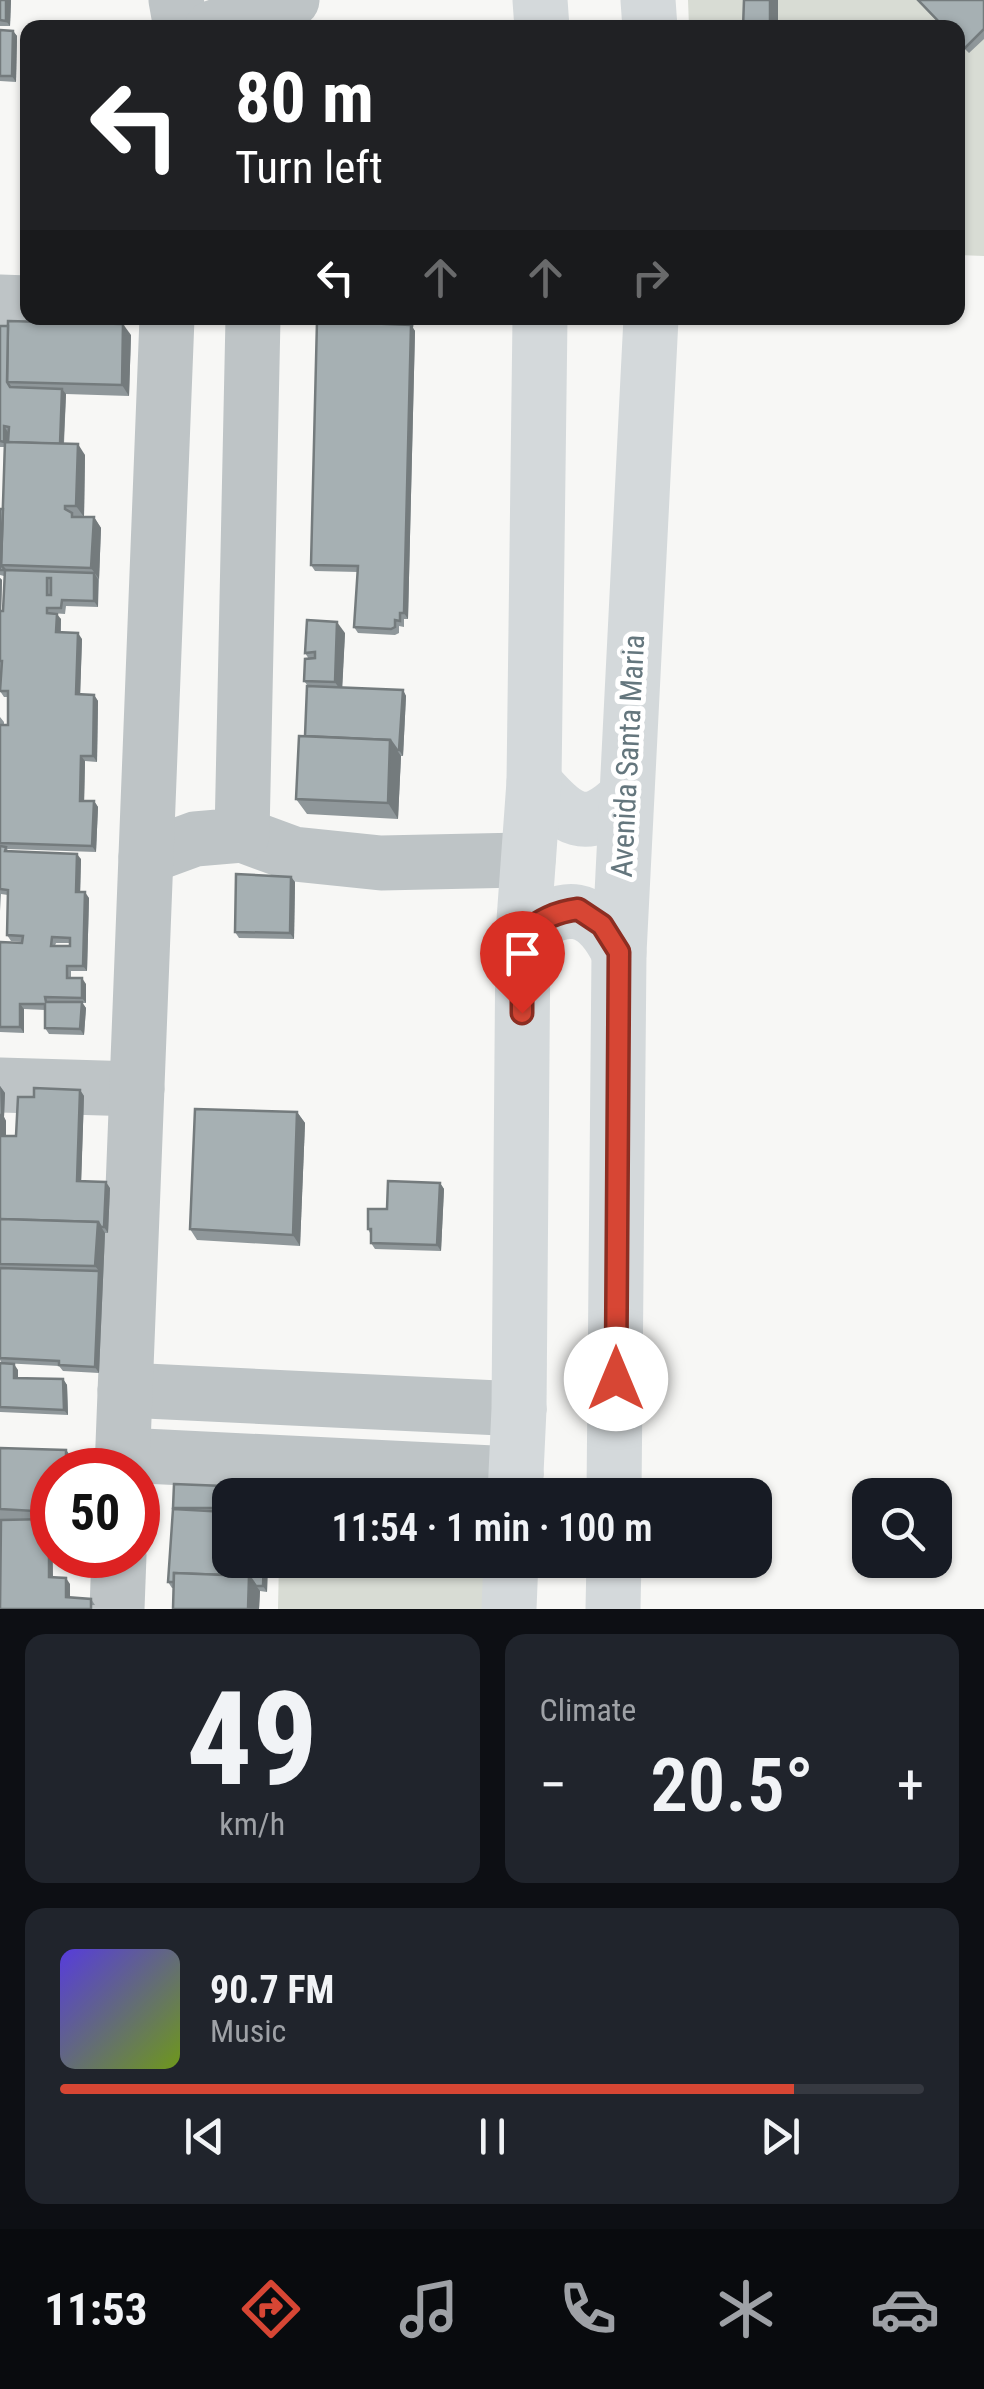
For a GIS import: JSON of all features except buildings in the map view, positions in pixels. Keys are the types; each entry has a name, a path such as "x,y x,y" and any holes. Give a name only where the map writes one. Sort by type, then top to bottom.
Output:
{"main road":[{"path":"516,1478 522,934 534,782 540,325"},
{"name":"Avenida Santa Maria","path":"614,1478 619,952 651,325"},
{"path":"534,782 569,816 584,821 608,813 626,796"},
{"path":"522,934 541,919 578,909 602,925 619,952"},
{"path":"508,1609 510,1578"},
{"path":"614,1578 614,1609"}],"street":[{"path":"235,20 292,0"},
{"path":"123,1448 168,325"},
{"path":"242,835 253,325"},
{"path":"146,858 195,839 242,835 294,854 380,863 528,860"},
{"path":"0,1085 138,1090"},
{"path":"125,1390 519,1409"},
{"path":"160,1464 409,1478"},
{"path":"117,1609 118,1578"}],"shaded area":[{"path":"688,0 984,0 984,256 965,255 965,20 689,20"},
{"path":"279,1578 484,1578 483,1609 278,1609"}],"route":[{"path":"522,1013 522,934 541,919 578,909 602,925 619,952 616,1379"}]}
